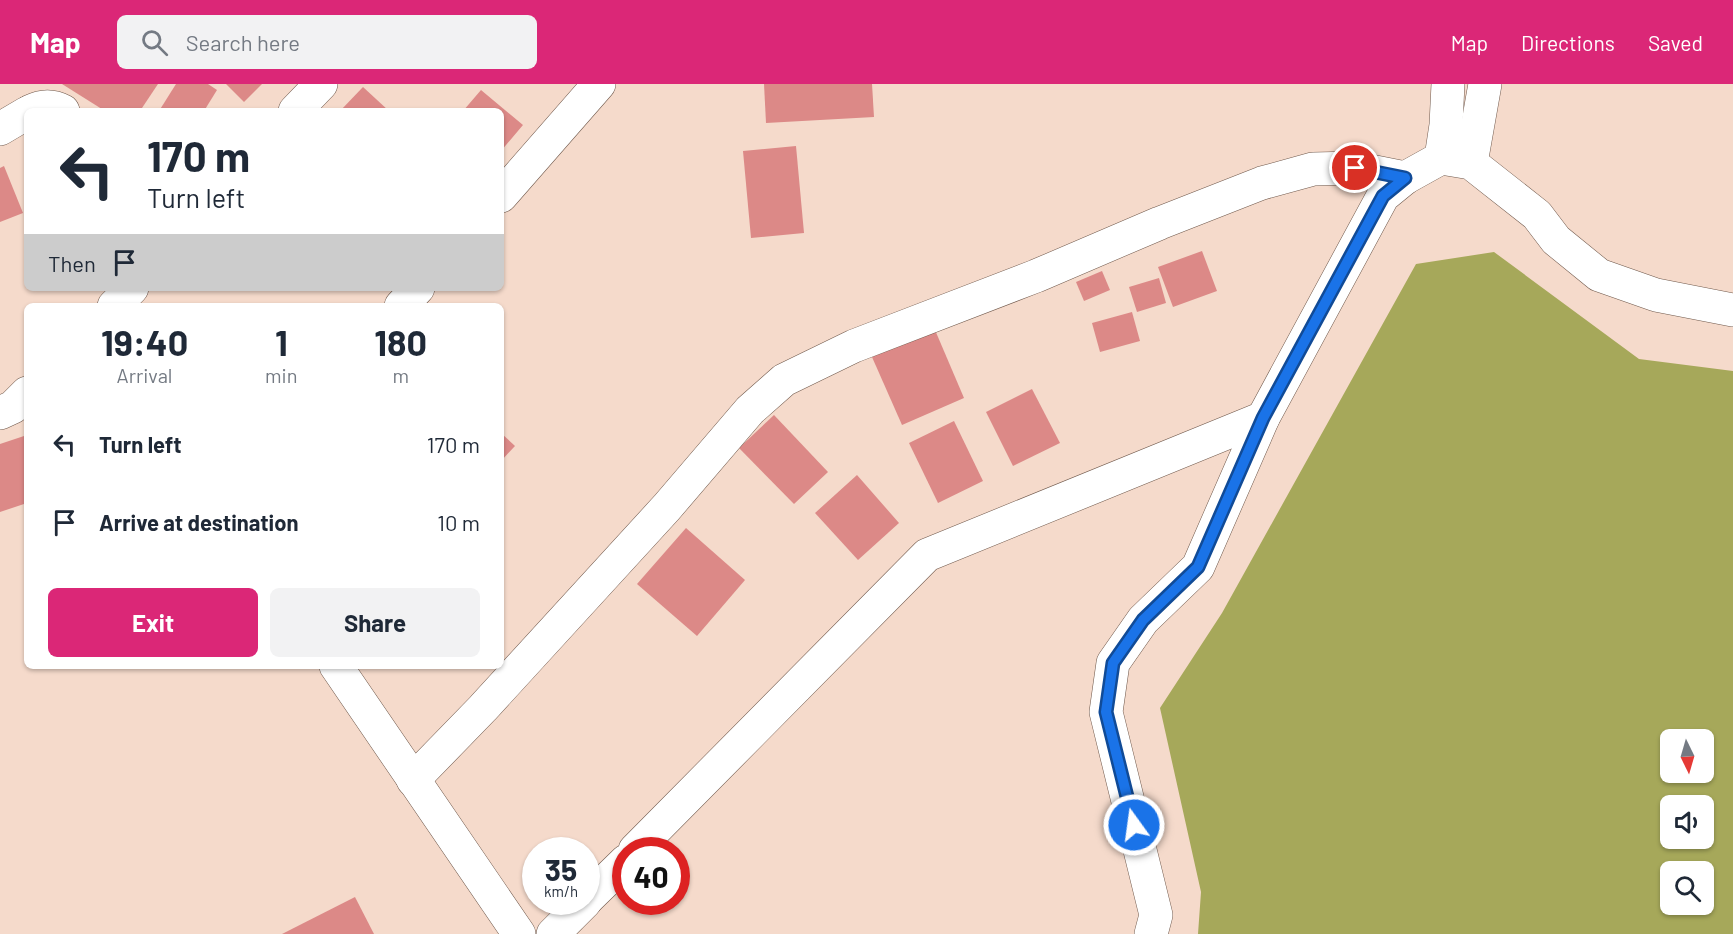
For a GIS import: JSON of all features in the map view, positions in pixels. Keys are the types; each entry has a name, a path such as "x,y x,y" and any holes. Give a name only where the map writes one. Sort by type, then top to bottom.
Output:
{"street":[{"path":"298,108 321,84"},
{"path":"504,193 599,84"},
{"path":"1448,84 1446,125 1456,161 1537,215 1556,240 1599,275 1656,295 1733,310"},
{"path":"1456,161 1485,84"},
{"path":"37,108 54,106 58,108"},
{"path":"0,129 24,115"},
{"path":"1151,934 1156,915 1106,712 1113,663 1143,620 1198,567 1263,418 1383,196 1405,178 1456,161"},
{"path":"413,780 491,700 667,507 750,410 784,380 854,346 1036,276 1160,223 1262,183 1313,169 1355,168 1405,178"},
{"path":"117,303 129,291"},
{"path":"404,303 415,291"},
{"path":"0,413 13,407 24,396"},
{"path":"648,837 927,555 1263,418"},
{"path":"338,669 519,934"},
{"path":"600,887 612,875"},
{"path":"553,934 572,915"}],"green space":[{"path":"1494,252 1639,359 1733,371 1733,934 1198,934 1201,892 1160,708 1222,613 1416,264"}],"building":[{"path":"62,84 158,84 142,108 100,108"},
{"path":"176,84 208,84 217,90 206,108 161,108"},
{"path":"226,84 262,84 244,102"},
{"path":"764,84 872,84 874,117 766,123"},
{"path":"363,87 386,108 343,108"},
{"path":"481,90 503,108 466,108"},
{"path":"504,109 523,125 504,147"},
{"path":"796,146 804,233 751,238 743,151"},
{"path":"4,166 23,213 0,222 0,168"},
{"path":"1202,251 1217,291 1173,307 1158,267"},
{"path":"1102,271 1110,290 1084,301 1076,282"},
{"path":"1159,278 1166,303 1137,312 1129,287"},
{"path":"1132,312 1140,341 1100,352 1092,323"},
{"path":"935,330 964,398 902,425 872,357"},
{"path":"1032,389 1060,443 1013,466 986,412"},
{"path":"774,415 828,472 794,504 739,448"},
{"path":"954,421 983,481 938,503 909,443"},
{"path":"24,436 24,504 0,512 0,444"},
{"path":"504,436 515,446 504,458"},
{"path":"857,475 899,523 858,560 815,513"},
{"path":"686,528 745,580 697,636 637,584"},
{"path":"355,897 374,934 282,934"}],"route":[{"path":"1134,825 1106,712 1113,663 1143,620 1198,567 1263,418 1383,196 1405,178 1355,168"}]}
